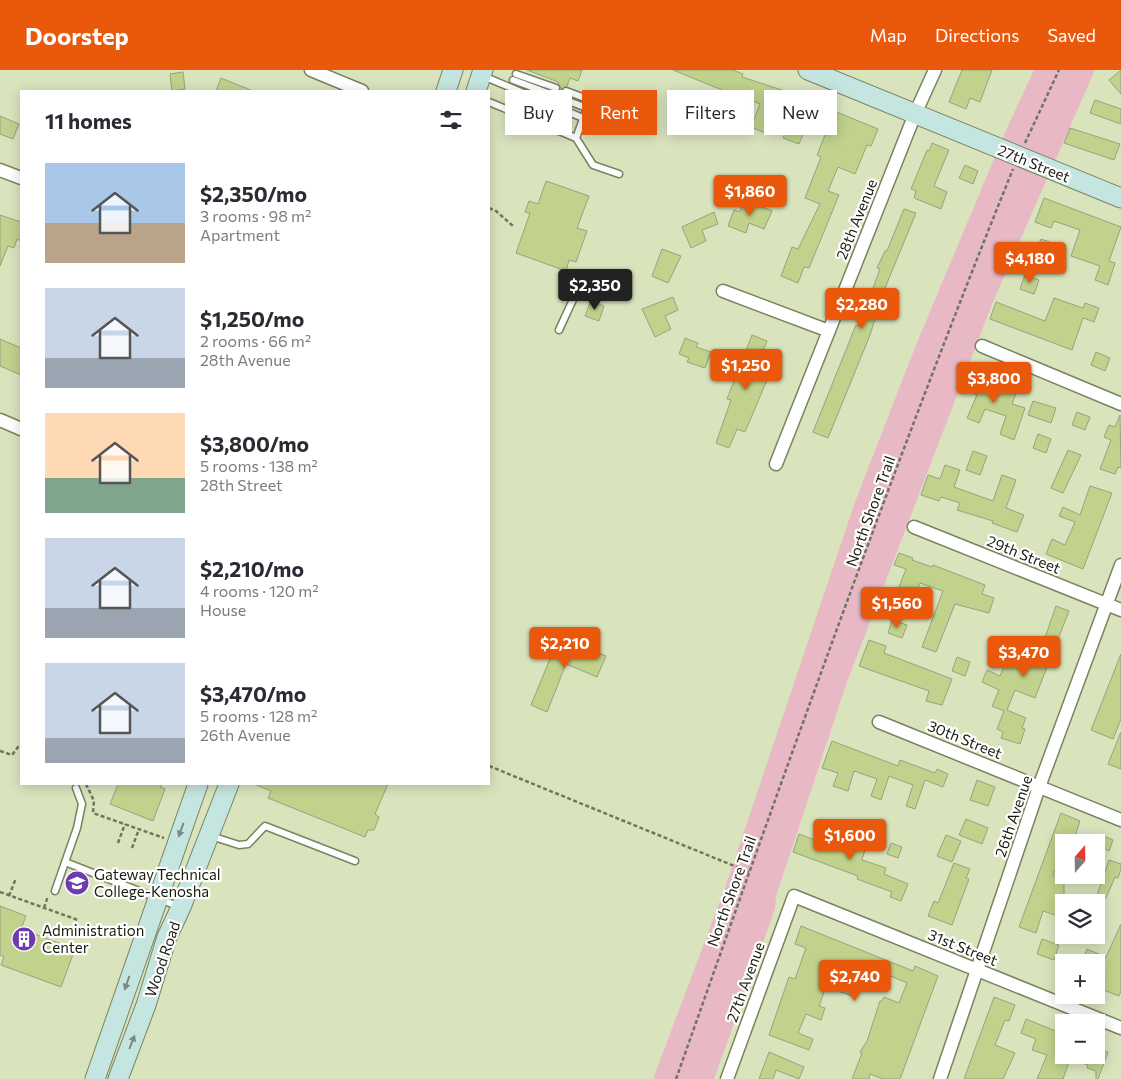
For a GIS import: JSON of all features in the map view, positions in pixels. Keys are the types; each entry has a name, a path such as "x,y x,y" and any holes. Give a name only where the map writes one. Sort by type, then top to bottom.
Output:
{"street":[{"path":"312,70 360,90"},
{"path":"446,90 454,70"},
{"name":"27th Street","path":"808,70 1018,158 1121,198"},
{"name":"28th Avenue","path":"776,464 915,114 935,70"},
{"path":"0,170 20,178"},
{"path":"723,291 828,331"},
{"path":"982,346 1121,404"},
{"path":"0,420 20,429"},
{"name":"29th Street","path":"914,527 1121,610"},
{"name":"26th Avenue","path":"940,1079 1039,787 1121,565"},
{"name":"30th Street","path":"880,722 1121,820"},
{"name":"Wood Road","path":"95,1079 198,785"},
{"name":"Wood Road","path":"118,1079 146,1005 167,937 210,836 228,785"},
{"name":"31st Street","path":"794,896 1121,1028"},
{"name":"27th Avenue","path":"727,1079 794,896"}],"lane":[{"path":"480,79 513,80 556,88"},
{"path":"513,80 540,90"},
{"path":"513,80 525,96 582,118"},
{"path":"490,102 576,138 593,165 619,174"},
{"path":"576,138 582,121"},
{"path":"559,330 576,293"},
{"path":"52,891 77,828 82,804 76,788"},
{"path":"210,836 239,845 248,844 265,826 355,861"},
{"path":"65,862 181,907"}],"path":[{"name":"North Shore Trail","path":"676,1079 749,872 950,325 1018,158 1060,70"},
{"path":"490,208 496,211 513,226"},
{"path":"0,751 12,755 20,747"},
{"path":"490,766 749,872"},
{"path":"86,785 94,801 93,813 165,838"},
{"path":"118,843 125,824"},
{"path":"132,848 139,829"},
{"path":"10,896 16,878"},
{"path":"44,908 52,891"},
{"path":"0,892 78,920"}],"shaded area":[{"path":"1034,70 1095,70 992,304 847,682 776,896 775,909 714,1079 653,1079 725,888 855,502 916,345 1007,128"}],"building":[{"path":"527,70 582,70 578,81 570,78 567,86 562,90 558,82"},
{"path":"673,70 733,70 743,74 742,77 782,90 764,90 764,133 754,128 754,119 760,104 754,102 754,90 722,90"},
{"path":"962,70 992,70 980,102 970,98 966,109 949,102"},
{"path":"1121,70 1121,94 1109,80"},
{"path":"183,72 185,89 172,90 170,74"},
{"path":"221,78 251,90 216,90"},
{"path":"1095,100 1121,109 1121,124 1090,113"},
{"path":"837,112 878,129 871,146 867,145 855,174 838,167 828,191 839,195 809,268 804,267 798,283 781,276 792,247 798,249 820,204 805,198 821,157 817,155 825,135 837,135"},
{"path":"0,116 19,124 13,139 0,134"},
{"path":"1070,128 1120,144 1114,160 1064,143"},
{"path":"784,135 803,135 799,144 783,138"},
{"path":"932,143 949,150 934,186 947,192 941,209 914,198 916,191 911,189 927,150 929,151"},
{"path":"965,165 978,171 973,184 959,178"},
{"path":"546,181 589,196 577,228 587,231 576,262 569,260 566,271 516,253 530,213 525,212 529,201 538,204"},
{"path":"1044,198 1121,227 1109,261 1115,263 1108,285 1095,280 1100,266 1071,256 1080,230 1054,221 1051,228 1035,222"},
{"path":"744,200 772,211 764,229 749,223 746,233 728,226 734,210 740,212"},
{"path":"904,209 916,213 885,288 870,335 828,438 813,432 856,325 859,326 880,269 877,268 885,251 887,251"},
{"path":"714,212 718,224 702,230 706,241 691,248 682,227"},
{"path":"0,215 20,222 20,240 17,239 14,248 8,246 0,266"},
{"path":"1041,239 1055,244 1050,256 1036,251"},
{"path":"662,249 681,256 668,283 652,276"},
{"path":"1025,275 1039,280 1034,294 1020,289"},
{"path":"673,297 678,310 665,316 671,329 655,337 642,309"},
{"path":"1054,298 1083,308 1085,303 1099,308 1094,322 1083,318 1072,350 990,319 996,302 1045,321"},
{"path":"591,301 604,306 599,321 585,316"},
{"path":"752,335 767,341 761,356 775,361 745,432 737,429 729,448 716,443 731,400 727,399"},
{"path":"685,338 698,343 696,347 711,352 705,368 687,362 689,358 679,354"},
{"path":"0,339 20,348 20,375 0,366"},
{"path":"1096,352 1110,358 1105,371 1091,365"},
{"path":"968,374 1016,393 1012,404 1025,408 1014,440 1000,434 1006,416 985,409 979,423 967,418 977,395 963,390"},
{"path":"1033,401 1056,408 1051,423 1028,415"},
{"path":"1077,412 1090,417 1085,430 1072,425"},
{"path":"1120,415 1121,468 1118,467 1115,474 1100,469 1111,440 1104,437 1109,425 1115,427"},
{"path":"1038,434 1051,439 1046,453 1033,448"},
{"path":"1068,450 1081,455 1063,493 1051,488"},
{"path":"973,451 987,456 980,475 966,470"},
{"path":"945,465 960,470 954,487 993,501 1002,475 1016,480 1006,508 1024,515 1017,532 992,523 993,521 957,510 960,503 941,497 939,501 921,495 928,475 940,479"},
{"path":"1090,486 1112,493 1083,569 1046,554 1052,539 1065,545 1075,522 1059,516 1063,507 1080,515"},
{"path":"899,553 913,558 912,560 932,567 933,565 985,585 982,594 994,598 989,613 955,604 936,652 922,647 943,591 920,583 916,593 899,587 906,569 894,565"},
{"path":"1056,606 1069,611 1035,698 1015,690 1007,710 1026,718 1022,728 1025,729 1020,744 1001,738 1003,732 997,729 1004,711 992,706 999,690 982,682 987,670 1000,676 1009,655 1025,662 1030,648 1040,652"},
{"path":"892,620 907,625 902,638 888,633"},
{"path":"559,637 606,656 597,677 566,664 547,712 531,705"},
{"path":"869,640 886,646 884,653 952,679 942,705 926,701 929,691 859,666"},
{"path":"1121,654 1121,719 1113,739 1091,730"},
{"path":"957,657 970,662 965,676 952,671"},
{"path":"1121,732 1121,769 1108,764"},
{"path":"832,741 898,766 900,760 935,773 937,769 948,774 943,787 925,780 915,809 906,806 913,785 889,776 881,800 871,796 877,779 854,771 848,791 833,786 838,773 822,768"},
{"path":"977,780 995,787 988,806 970,800"},
{"path":"118,785 161,785 160,787 165,789 153,821 110,804"},
{"path":"256,785 388,785 375,814 379,817 374,830 368,830 365,837 268,798 271,791"},
{"path":"1061,813 1080,821 1076,834 1055,834 1055,870 1053,875 1055,876 1055,884 1064,884 1064,894 1055,894 1055,915 1043,911 1036,933 1019,927"},
{"path":"966,819 988,828 982,844 959,835"},
{"path":"856,832 869,836 862,860 886,868 884,874 908,884 901,901 890,897 892,892 857,879 858,876 793,852 799,834 815,840 817,835 851,847"},
{"path":"946,835 961,841 952,862 937,856"},
{"path":"1105,837 1113,840 1109,851 1105,849"},
{"path":"891,843 902,847 898,858 887,854"},
{"path":"1109,860 1121,864 1118,878 1115,877 1106,898 1105,894 1097,894 1101,884 1105,884 1105,872"},
{"path":"954,863 970,869 966,878 969,879 952,925 928,916 934,901 938,903"},
{"name":"Administration Center","path":"0,906 26,916 21,929 75,949 61,987 1,965 4,957 0,955"},
{"path":"1121,924 1121,991 1119,996 1105,991 1106,957"},
{"path":"801,926 913,971 915,966 938,976 900,1079 883,1079 870,1074 869,1079 852,1079 862,1053 860,1052 867,1041 880,1001 884,997 899,1003 907,983 881,972 879,977 864,972 855,997 826,987 819,1006 825,1008 821,1020 806,1014 798,1033 813,1039 809,1050 769,1035 789,977 795,979 806,948 795,944"},
{"path":"1042,939 1059,945 1054,960 1037,954"},
{"path":"1087,949 1099,954 1085,954"},
{"path":"994,997 1015,1005 1009,1021 1005,1020 995,1045 1015,1053 1003,1079 964,1079"},
{"path":"1026,1019 1055,1031 1055,1064 1068,1064 1063,1079 1037,1079 1047,1055 1032,1050 1036,1039 1021,1033"},
{"path":"769,1052 804,1067 799,1079 776,1070 773,1079 759,1079"},
{"path":"1085,1064 1104,1064 1098,1079 1096,1079 1096,1071 1087,1068 1088,1065"}],"place":[{"name":"Gateway Technical College-Kenosha","path":"77,883"},
{"name":"Administration Center","path":"24,939"}]}
